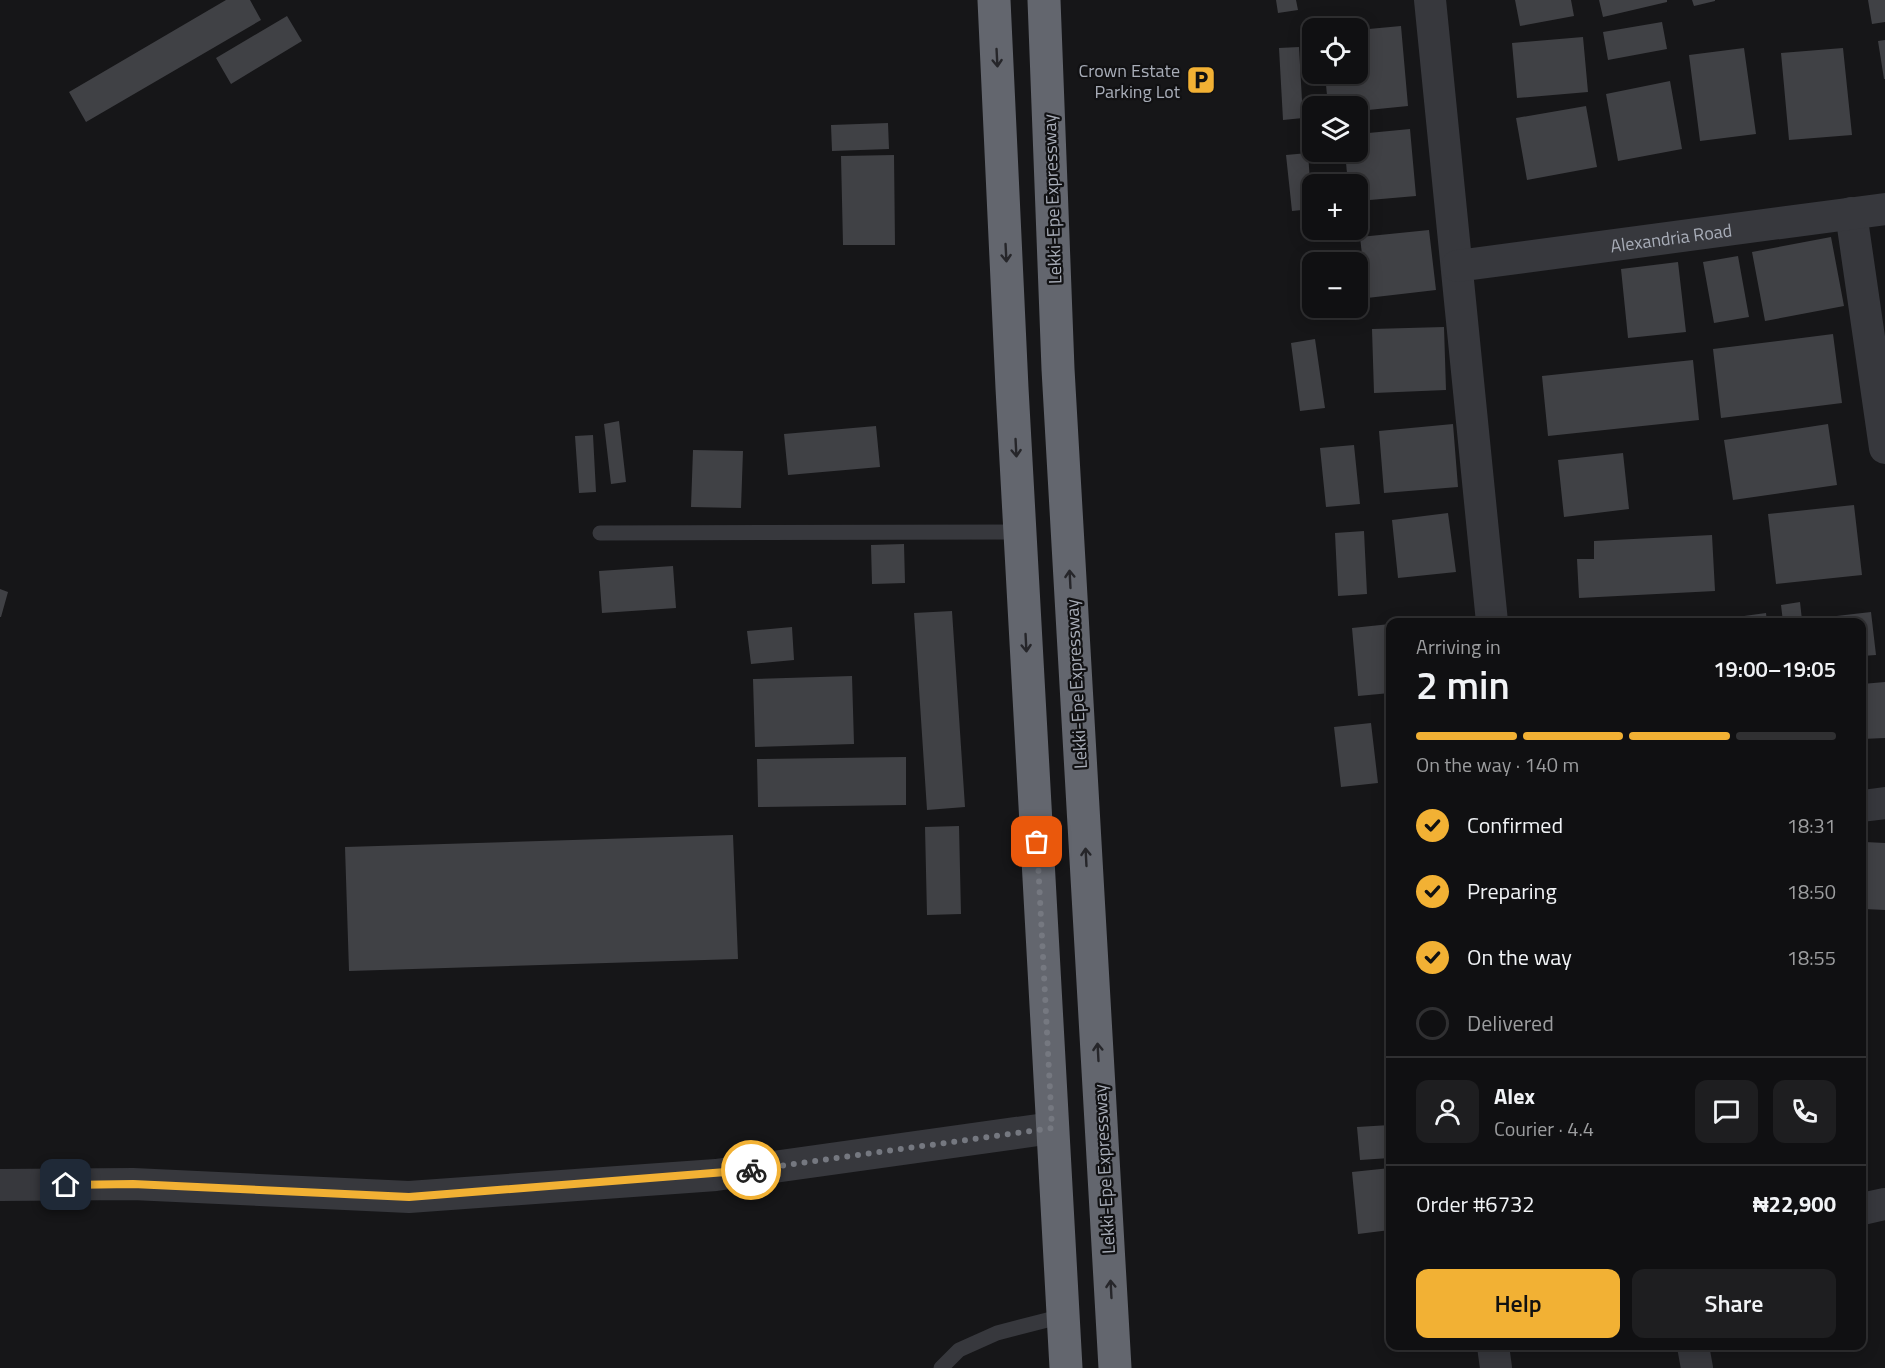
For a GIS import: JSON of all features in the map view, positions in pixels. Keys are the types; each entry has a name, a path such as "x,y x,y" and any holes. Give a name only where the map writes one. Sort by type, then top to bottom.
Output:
{"highway":[{"path":"994,0 1020,532 1066,1368"},
{"name":"Lekki-Epe Expressway","path":"1044,0 1059,380 1116,1368"}],"street":[{"path":"1430,0 1492,618"},
{"name":"Alexandria Road","path":"1457,266 1885,209"},
{"path":"1851,213 1885,448"},
{"path":"1866,806 1885,803"},
{"path":"0,1185 133,1184 409,1197 716,1175 1052,1128"},
{"path":"1866,1208 1885,1204"},
{"path":"1113,1329 1126,1368"},
{"path":"1494,1350 1496,1368"},
{"path":"1694,1350 1697,1368"}],"lane":[{"path":"600,533 1020,532"},
{"path":"941,1368 959,1350 997,1334 1063,1317"}],"building":[{"path":"226,0 250,0 261,20 86,122 69,92"},
{"path":"1276,0 1296,0 1298,10 1278,13"},
{"path":"1515,0 1571,0 1574,16 1520,26"},
{"path":"1599,0 1667,0 1667,2 1603,17"},
{"path":"1692,0 1715,0 1715,1 1694,6"},
{"path":"1868,0 1885,0 1885,22 1872,24"},
{"path":"287,16 302,41 231,84 216,58"},
{"path":"1662,22 1667,49 1608,60 1603,32"},
{"path":"1401,26 1408,106 1368,110 1368,96 1327,96 1326,84 1368,84 1368,29"},
{"path":"1583,37 1588,92 1517,98 1512,43"},
{"path":"1885,40 1885,79 1884,79 1878,41"},
{"path":"1299,47 1302,118 1283,120 1279,48"},
{"path":"1744,48 1756,134 1700,141 1689,55"},
{"path":"1843,48 1852,135 1789,140 1781,53"},
{"path":"1670,81 1682,149 1618,161 1606,94"},
{"path":"1586,106 1597,167 1527,180 1516,118"},
{"path":"888,123 889,149 832,151 831,125"},
{"path":"1410,129 1416,196 1368,200 1368,174 1347,174 1346,162 1368,162 1368,133"},
{"path":"1302,154 1302,162 1309,162 1310,174 1302,174 1302,210 1292,211 1286,155"},
{"path":"894,155 895,245 843,245 841,156"},
{"path":"1429,230 1436,290 1368,298 1368,252 1362,252 1360,240 1368,240 1368,236"},
{"path":"1831,237 1844,306 1765,321 1752,252"},
{"path":"1738,256 1749,317 1714,323 1703,262"},
{"path":"1678,262 1686,332 1628,338 1621,269"},
{"path":"1444,327 1446,390 1374,393 1372,329"},
{"path":"1833,334 1842,403 1721,418 1713,349"},
{"path":"1315,339 1325,408 1300,411 1291,343"},
{"path":"1693,360 1699,420 1548,436 1542,376"},
{"path":"619,421 626,482 611,484 604,424"},
{"path":"1453,424 1458,487 1384,493 1379,431"},
{"path":"1828,424 1837,485 1733,500 1724,440"},
{"path":"876,426 880,467 788,475 784,434"},
{"path":"593,435 596,492 579,493 575,436"},
{"path":"1354,445 1360,504 1326,507 1320,448"},
{"path":"693,450 743,451 741,508 691,507"},
{"path":"1623,453 1629,509 1564,517 1558,460"},
{"path":"1854,505 1862,575 1776,584 1768,514"},
{"path":"1448,513 1456,572 1398,578 1392,520"},
{"path":"1364,531 1367,594 1338,596 1335,533"},
{"path":"1712,535 1715,591 1579,598 1577,559 1594,559 1594,541"},
{"path":"904,544 905,583 872,584 871,545"},
{"path":"673,566 676,608 602,613 599,571"},
{"path":"0,589 8,592 1,617 0,617"},
{"path":"1800,602 1802,618 1783,618 1781,605"},
{"path":"952,611 965,807 927,810 914,613"},
{"path":"1871,612 1876,655 1866,656 1866,618 1819,618"},
{"path":"1766,613 1767,618 1744,618 1744,616"},
{"path":"1386,624 1386,693 1358,696 1352,628"},
{"path":"792,627 794,660 751,664 747,631"},
{"path":"852,676 854,744 755,747 753,679"},
{"path":"1885,682 1885,738 1866,739 1866,684"},
{"path":"1371,723 1378,783 1341,787 1334,727"},
{"path":"906,757 906,805 758,807 757,759"},
{"path":"959,826 961,914 927,915 925,827"},
{"path":"733,835 738,959 349,971 345,847"},
{"path":"1866,842 1885,843 1885,910 1866,909"},
{"path":"1386,1125 1386,1158 1360,1160 1357,1127"},
{"path":"1386,1168 1386,1230 1358,1234 1352,1172"}],"way so far":[{"path":"751,1170 1052,1128 1037,842"}],"place":[{"name":"Crown Estate Parking Lot","path":"1201,80"}],"route":[{"path":"66,1185 133,1184 409,1197 716,1175 751,1170"}]}
